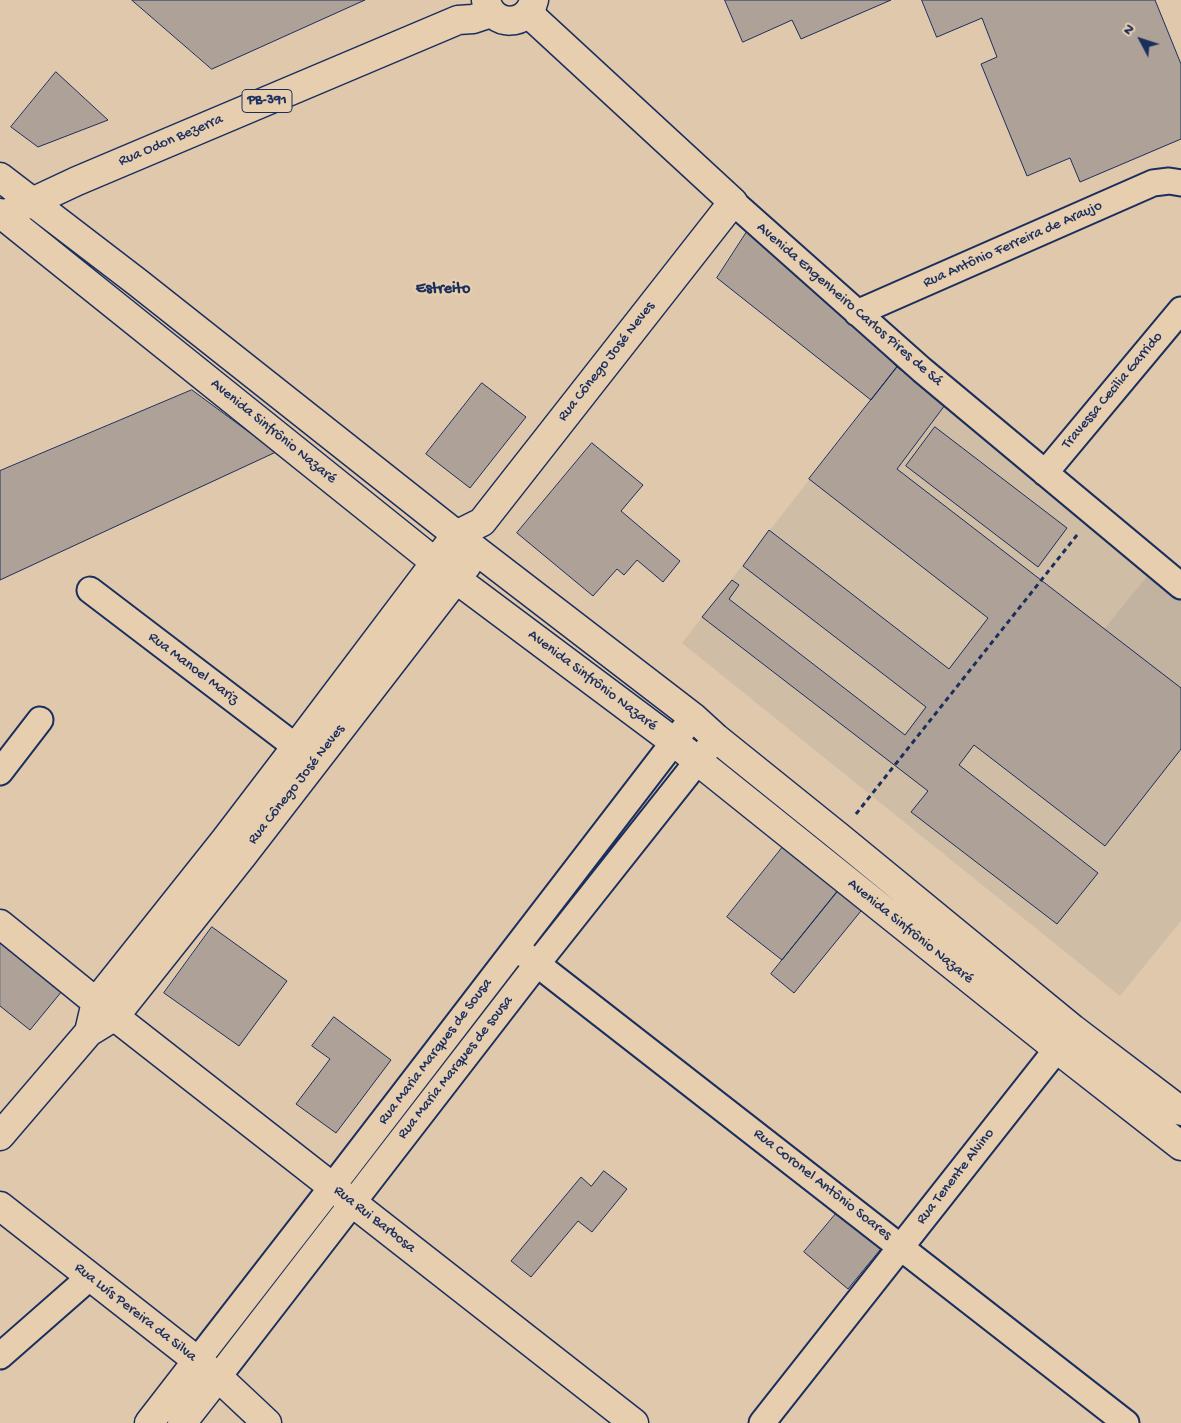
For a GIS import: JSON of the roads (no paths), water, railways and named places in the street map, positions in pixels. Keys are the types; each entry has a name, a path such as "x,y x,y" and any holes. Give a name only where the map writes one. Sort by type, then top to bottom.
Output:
{"street":[{"path":"484,4 503,20 509,21 516,20 534,5"},
{"name":"Rua Odon Bezerra","path":"32,202 77,181 458,20 473,19 484,4"},
{"name":"Avenida Engenheiro Carlos Pires de Sá","path":"534,5 733,202 922,370 1181,586"},
{"name":"Avenida Sinfrônio Nazaré","path":"0,177 137,282 467,543 694,717 716,738 839,836 1073,1029 1181,1110"},
{"name":"Rua Antônio Ferreira de Araujo","path":"857,313 1153,183 1175,182"},
{"name":"PB-391","path":"1,215 32,202"},
{"name":"Rua Cônego José Neves","path":"0,1136 89,1032 105,1009 234,848 482,522 733,202"},
{"name":"Avenida Sinfrônio Nazaré","path":"1,215 446,570 674,742 1181,1146"},
{"name":"Travessa Cecilia Garrido","path":"1045,473 1181,310"},
{"path":"191,366 212,341"},
{"name":"Rua Cônego José Neves","path":"234,848 296,748 446,570"},
{"name":"Rua Manoel Mariz","path":"90,590 296,748"},
{"name":"Rua Maria Marques de Sousa","path":"342,1195 516,948 694,717"},
{"path":"0,772 40,720"},
{"name":"Rua Maria Marques de sousa","path":"207,1369 342,1195 536,964 716,738"},
{"name":"Rua Rui Barbosa","path":"0,924 105,1009 634,1423"},
{"name":"Rua Coronel Antônio Soares","path":"516,948 1126,1423"},
{"name":"Rua Tenente Alvino","path":"762,1423 1057,1049"},
{"name":"Rua Luís Pereira da Silva","path":"0,1206 207,1369 267,1423"},
{"path":"0,1356 90,1277"},
{"path":"149,1423 207,1369"},
{"path":"182,1423 207,1369"}],"district":[{"name":"Estreito","path":"443,290"}]}
